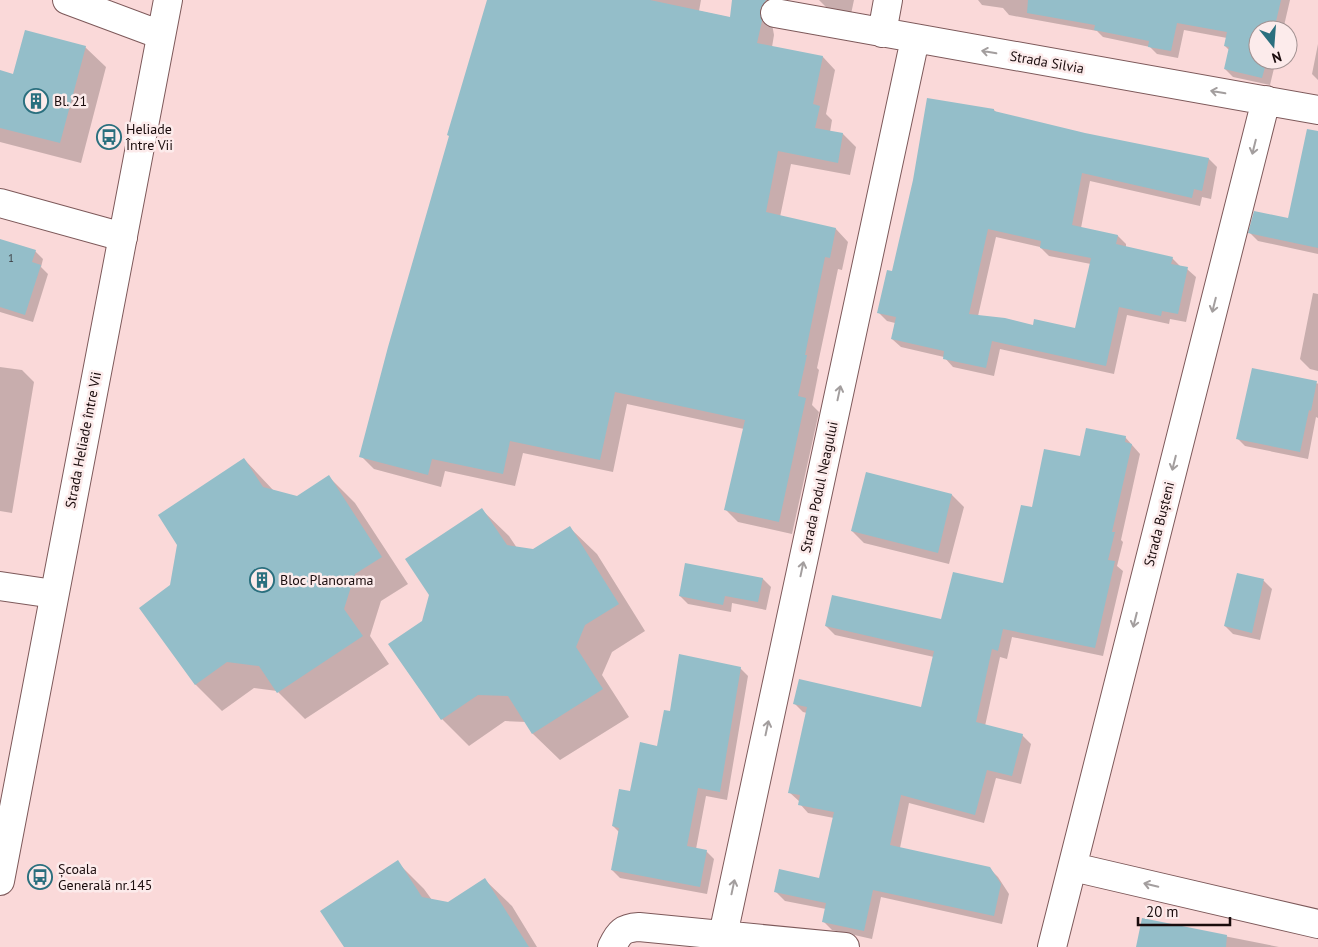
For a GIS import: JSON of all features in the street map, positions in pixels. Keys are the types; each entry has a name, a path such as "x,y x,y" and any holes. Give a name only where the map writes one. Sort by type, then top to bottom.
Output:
{"street":[{"path":"67,0 161,35"},
{"name":"Strada Heliade între Vii","path":"0,881 168,0"},
{"path":"882,33 888,0"},
{"name":"Strada Silvia","path":"775,14 1318,110"},
{"name":"Strada Podul Neagului","path":"723,934 915,39"},
{"name":"Strada Bușteni","path":"1052,947 1266,100"},
{"path":"0,203 123,237"},
{"path":"0,586 54,594"},
{"path":"1073,867 1318,924"},
{"path":"612,947 621,931 630,927 723,934 845,947"}],"building":[{"path":"487,0 650,0 730,17 732,0 766,0 760,10 762,21 757,43 823,56 813,104 820,106 815,128 843,133 838,163 778,151 766,212 836,228 830,258 825,257 805,355 807,355 798,396 806,398 779,522 724,510 745,420 615,392 600,460 510,441 503,474 432,459 428,475 359,457 388,347 449,136 447,135"},
{"path":"1028,0 1281,0 1276,20 1248,20 1248,70 1264,70 1262,78 1224,69 1229,47 1224,46 1227,32 1177,23 1171,51 1148,47 1149,41 1094,30 1095,25 1027,13"},
{"name":"Bl. 21","path":"25,30 86,46 60,143 0,128 0,70 13,74"},
{"path":"927,98 994,109 994,111 1085,133 1209,158 1202,191 1194,189 1192,198 1082,173 1072,225 1118,235 1116,244 1173,257 1171,264 1188,267 1178,314 1162,311 1161,316 1119,307 1106,366 992,341 986,368 943,359 944,351 891,339 896,317 877,313 887,270 892,271 913,180","holes":["988,229 1041,241 1040,248 1091,258 1075,328 1034,319 1033,325 1005,318 969,314"]},
{"path":"1307,129 1318,131 1318,248 1248,233 1254,211 1288,218"},
{"path":"0,239 36,250 32,262 41,265 25,315 0,307"},
{"path":"1252,368 1317,381 1300,452 1236,439"},
{"path":"1086,428 1126,436 1125,442 1132,444 1112,532 1115,532 1108,560 1115,561 1095,648 1003,629 998,651 992,649 976,722 1023,734 1012,776 987,770 975,815 901,795 890,845 990,867 1001,884 994,916 873,890 864,931 822,922 826,903 774,892 779,869 819,878 834,812 798,805 800,795 788,793 807,707 793,704 799,679 921,707 934,651 825,626 832,595 941,619 953,572 1003,583 1021,505 1032,507 1044,449 1080,456"},
{"name":"Bloc Planorama","path":"244,458 263,487 297,496 329,475 382,557 355,574 344,609 363,636 277,693 259,666 227,662 195,685 139,608 170,585 177,545 158,515"},
{"path":"866,472 952,494 938,553 851,531"},
{"path":"482,508 507,545 533,549 570,526 619,604 585,625 576,647 603,689 532,734 508,696 478,695 441,720 388,644 422,621 429,595 405,559"},
{"path":"685,563 763,578 758,602 725,596 723,605 679,596"},
{"path":"1237,573 1264,579 1252,633 1224,626"},
{"path":"679,654 741,667 720,792 698,788 687,846 707,850 700,887 611,870 619,828 612,826 619,789 630,791 640,742 657,746 664,710 670,711"},
{"path":"398,860 422,897 448,902 485,878 529,947 344,947 320,911"},
{"path":"1142,918 1227,935 1226,947 1136,947"}],"place":[{"name":"Bl. 21","path":"36,101"},
{"name":"Heliade Între Vii","path":"109,137"},
{"name":"Bloc Planorama","path":"262,580"},
{"name":"Școala Generală nr.145","path":"40,877"}]}
